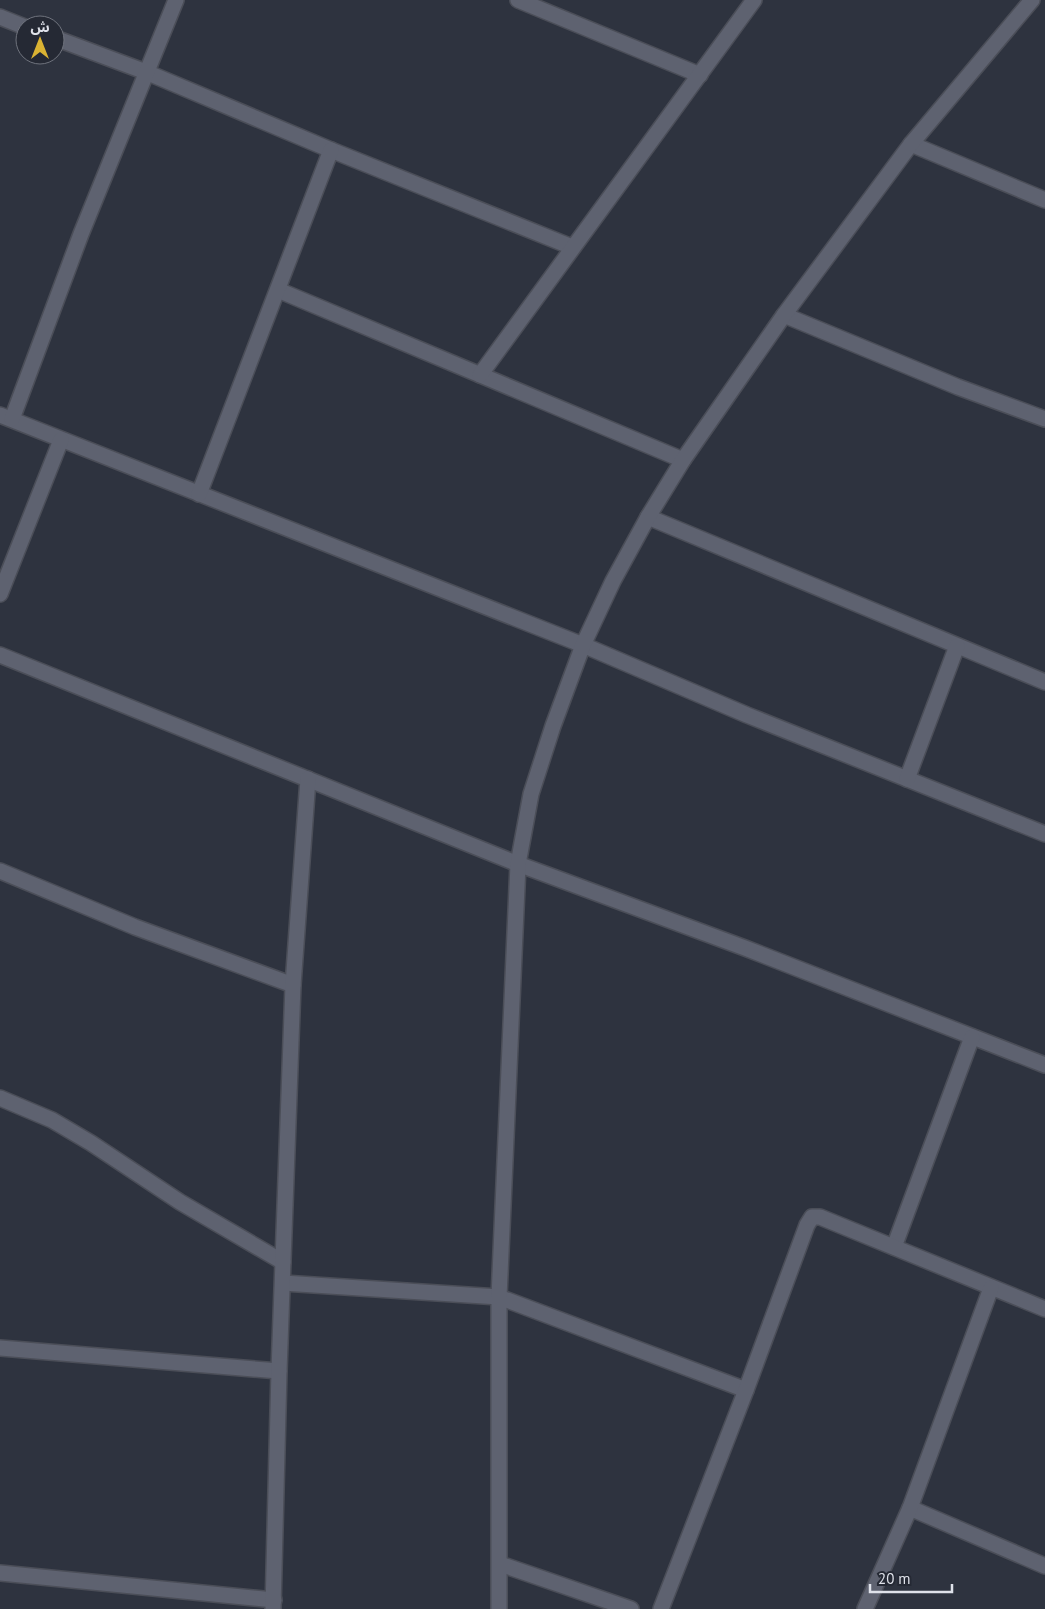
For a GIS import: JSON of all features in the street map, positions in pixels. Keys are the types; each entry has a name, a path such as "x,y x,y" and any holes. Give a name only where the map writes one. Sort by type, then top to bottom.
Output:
{"street":[{"path":"176,0 6,417 583,645 1045,834"},
{"path":"518,0 700,75"},
{"path":"480,375 572,246 754,0"},
{"path":"499,1609 500,1297 518,864 531,794 553,726 583,645 613,581 648,517 683,460 784,315 911,144 1032,0"},
{"path":"0,17 15,23"},
{"path":"65,42 146,72 331,150 572,246"},
{"path":"911,144 1045,200"},
{"path":"199,494 331,150"},
{"path":"278,290 683,460"},
{"path":"784,315 958,387 1045,419"},
{"path":"0,594 61,440"},
{"path":"648,517 957,646 1044,680"},
{"path":"907,779 957,646"},
{"path":"0,655 518,864 745,948 1045,1065"},
{"path":"0,1573 274,1604 279,1371 293,985 308,779"},
{"path":"0,871 135,927 293,985"},
{"path":"894,1247 972,1037"},
{"path":"0,1098 52,1120 91,1143 180,1202 283,1262"},
{"path":"661,1609 746,1390 807,1225 812,1217 820,1217 1045,1309"},
{"path":"283,1283 500,1297 746,1390"},
{"path":"865,1609 910,1508 991,1288"},
{"path":"0,1348 279,1371"},
{"path":"910,1508 1045,1566"},
{"path":"500,1564 631,1609"}]}
